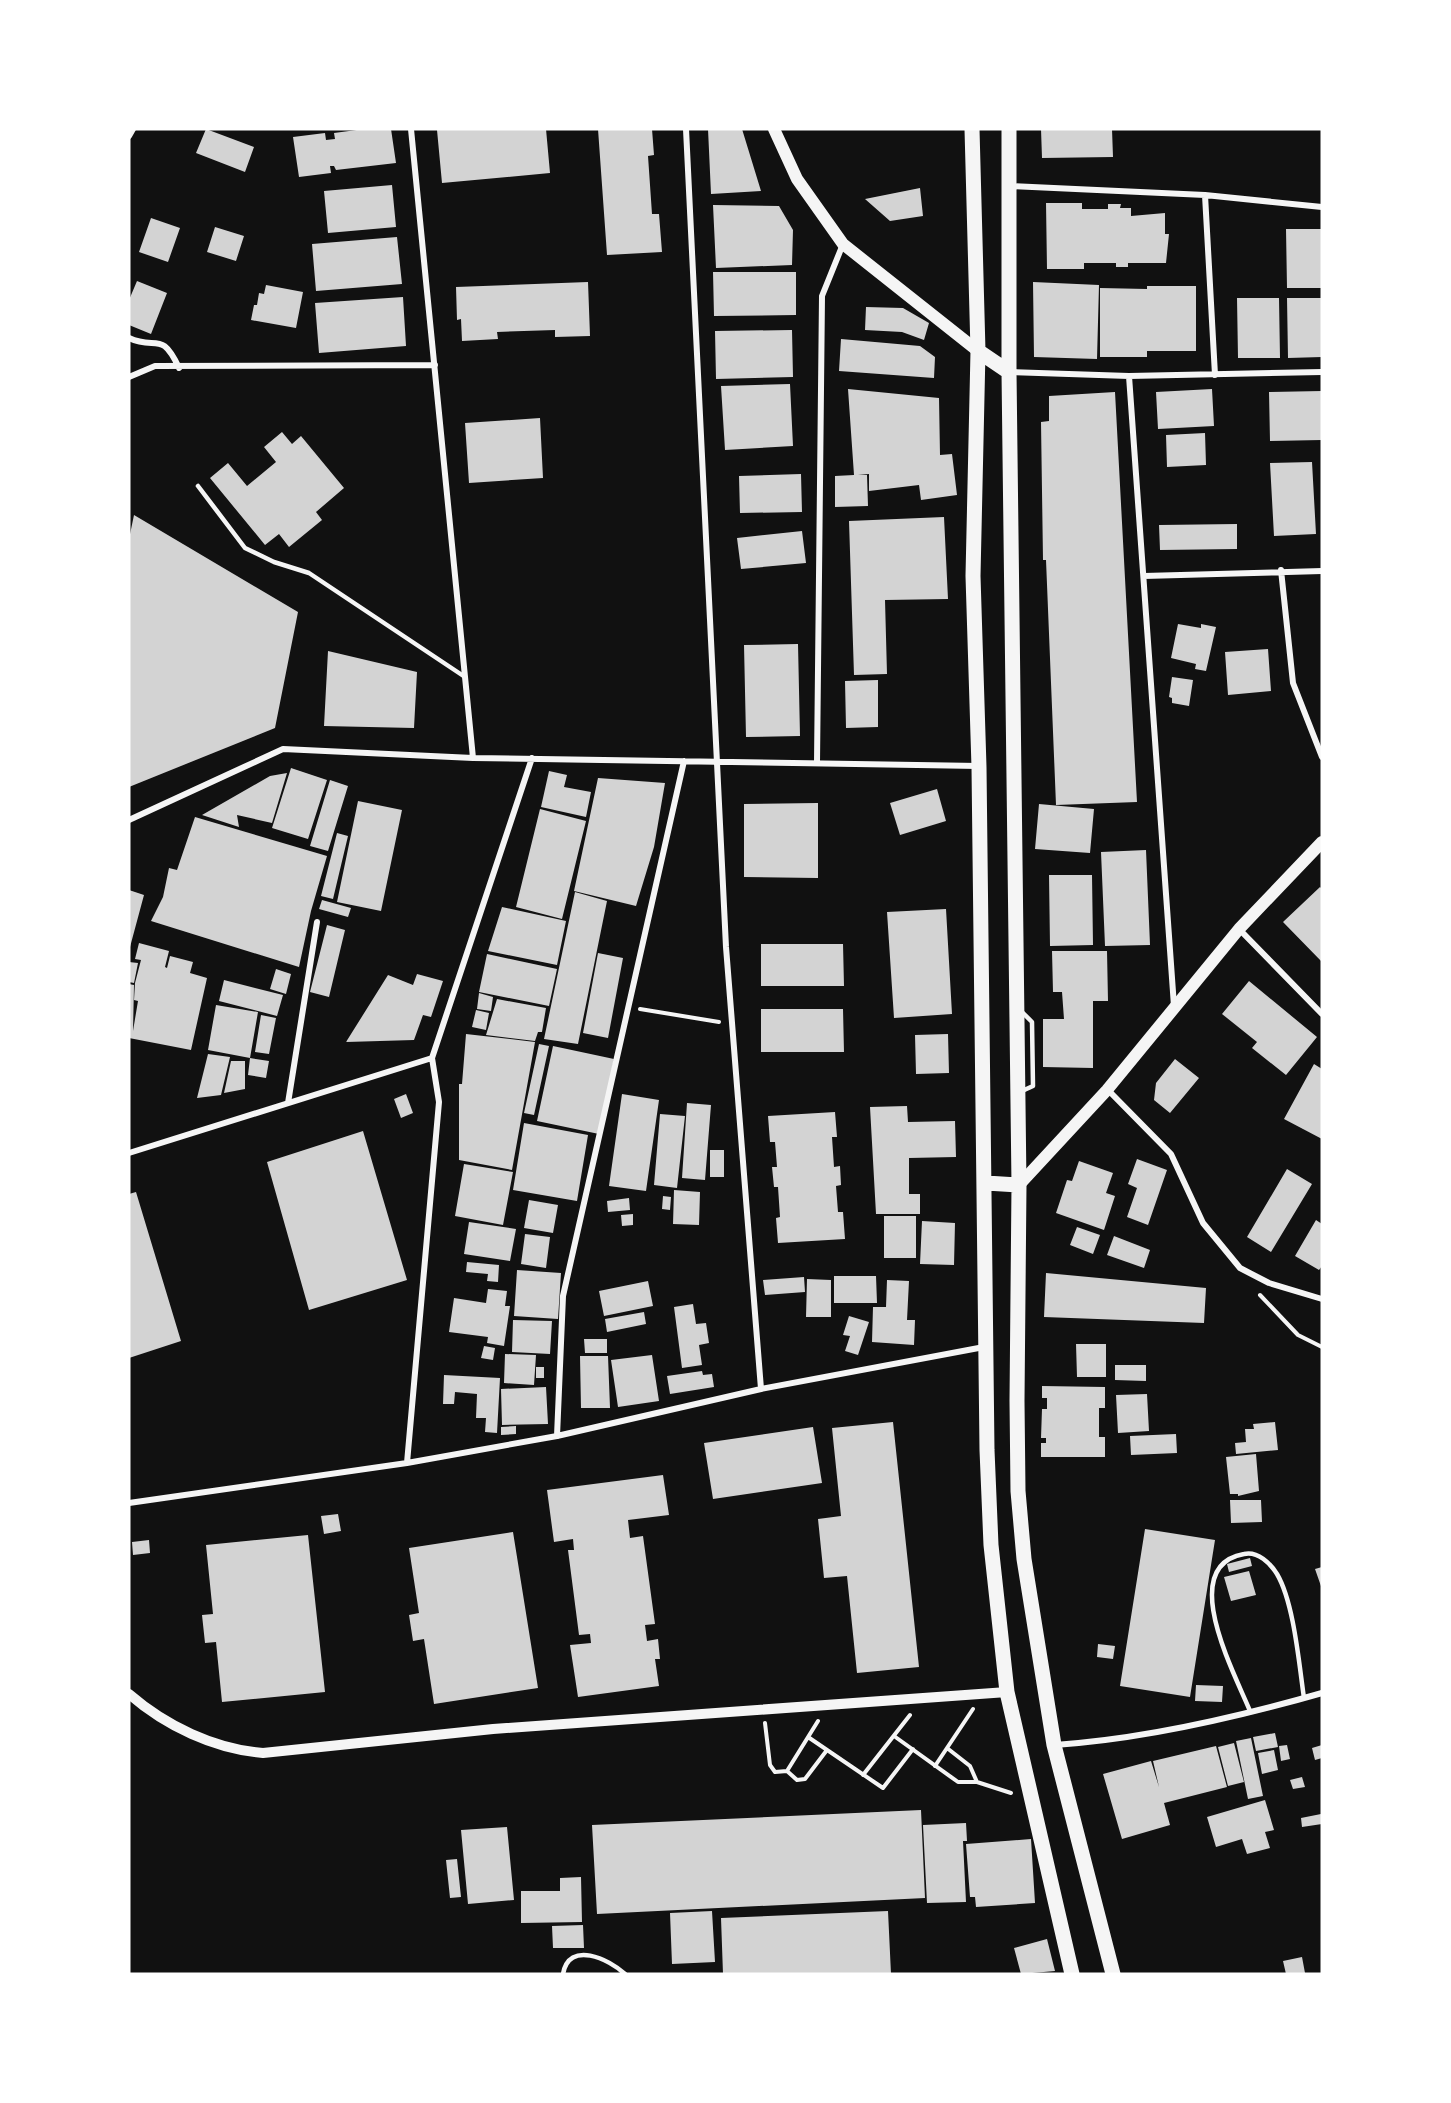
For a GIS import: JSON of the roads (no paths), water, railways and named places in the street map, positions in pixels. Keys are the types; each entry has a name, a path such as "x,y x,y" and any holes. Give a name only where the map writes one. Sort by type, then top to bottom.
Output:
{"main road":[{"path":"774,129 797,179 843,244 978,351 1009,372"},
{"path":"972,129 978,351 973,576 980,766 981,981 988,1347 987,1450 991,1545 1007,1692 1072,1974"},
{"path":"1009,129 1007,186 1019,1185 1018,1491 1024,1559 1054,1745 1113,1974"},
{"path":"1019,1185 1107,1090 1239,928 1322,842"},
{"path":"986,1183 1019,1185"}],"street":[{"path":"129,136 133,129"},
{"path":"411,129 473,758"},
{"path":"686,129 732,1024 760,1389"},
{"path":"1007,186 1204,195 1322,207"},
{"path":"1204,195 1215,375"},
{"path":"817,763 822,296 843,244"},
{"path":"129,338 157,342 171,350 179,368"},
{"path":"129,377 155,366 179,368 435,365"},
{"path":"1009,372 1129,376 1322,372"},
{"path":"1129,376 1174,1006"},
{"path":"1144,576 1281,570 1322,571"},
{"path":"1281,570 1293,682 1322,757"},
{"path":"129,820 283,748 473,758 980,766"},
{"path":"407,1463 439,1102 432,1058 532,758"},
{"path":"557,1436 563,1296 684,761"},
{"path":"288,1103 316,922"},
{"path":"1239,928 1322,1014"},
{"path":"129,1153 432,1058"},
{"path":"1107,1090 1172,1154 1203,1223 1240,1268 1269,1283 1322,1299"},
{"path":"129,1503 407,1463 557,1436 760,1389 988,1347"},
{"path":"129,1694 151,1713 195,1735 240,1751 263,1753 493,1729 1007,1692"},
{"path":"1054,1745 1109,1741 1144,1735 1322,1693"}],"lane":[{"path":"198,486 245,548 274,562 309,573 465,677"},
{"path":"1250,1711 1213,1614 1211,1593 1216,1574 1225,1560 1251,1552 1262,1558 1278,1576 1290,1614 1304,1698"},
{"path":"563,1974 564,1967 573,1957 588,1955 600,1957 625,1974"}]}
